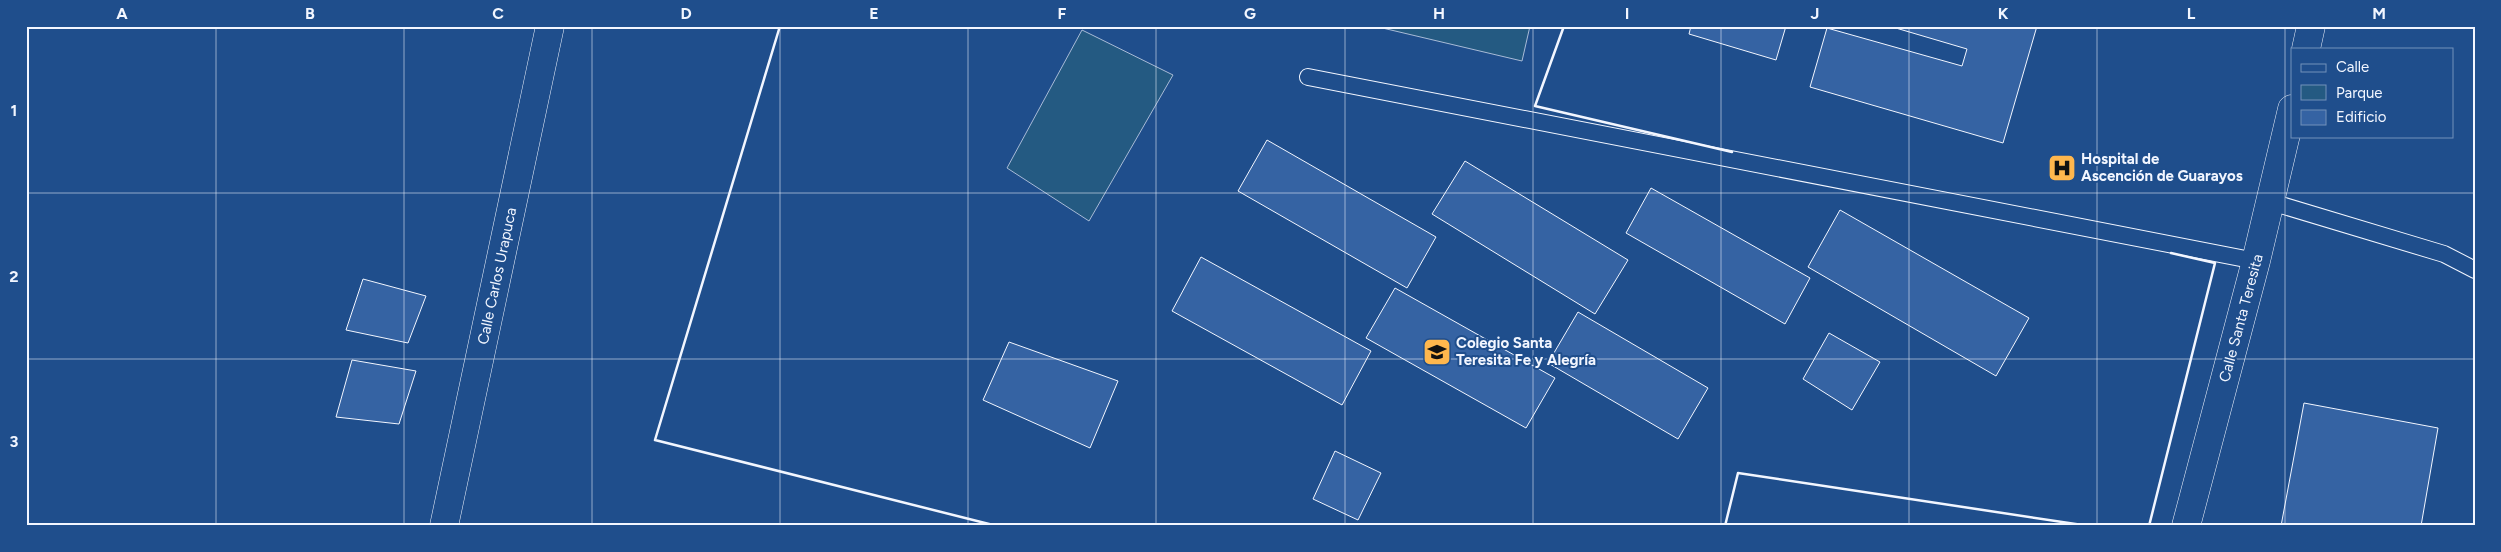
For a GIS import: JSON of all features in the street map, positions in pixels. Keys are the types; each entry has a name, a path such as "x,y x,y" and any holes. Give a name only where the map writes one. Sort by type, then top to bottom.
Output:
{"street":[{"name":"Calle Carlos Urapuca","path":"444,526 550,26"},
{"path":"2306,48 2311,26"},
{"name":"Calle Santa Teresita","path":"2186,526 2256,261 2291,113"}],"lane":[{"path":"1308,78 2256,261"},
{"path":"2271,202 2444,254 2475,270"}],"green space":[{"path":"1374,26 1530,26 1522,61"},
{"path":"1082,30 1173,75 1089,221 1007,168"}],"building":[{"path":"1691,26 1786,26 1776,60 1689,34"},
{"path":"1889,26 2037,26 2003,143 1810,87 1827,28 1962,66 1967,49"},
{"path":"1267,140 1436,237 1407,288 1238,191"},
{"path":"1465,161 1628,260 1595,314 1432,214"},
{"path":"1651,188 1810,278 1785,324 1626,233"},
{"path":"1840,210 2029,318 1996,376 1808,267"},
{"path":"1201,257 1371,351 1342,405 1172,311"},
{"path":"363,279 426,296 408,343 346,330"},
{"path":"1395,288 1555,378 1526,428 1366,338"},
{"path":"1578,312 1708,388 1678,439 1548,363"},
{"path":"1829,333 1880,362 1852,410 1803,379"},
{"path":"1009,342 1118,381 1090,448 983,400"},
{"path":"352,360 416,371 399,424 336,417"},
{"path":"2304,403 2438,428 2421,526 2281,526"},
{"path":"1335,451 1381,473 1358,520 1313,499"}],"wall":[{"path":"780,26 655,440 997,526"},
{"path":"1564,26 1535,106 1732,152"},
{"path":"2149,526 2215,263 2171,253"},
{"path":"1725,526 1738,473 2089,526"}],"place":[{"name":"Hospital de Ascención de Guarayos","path":"2062,168"},
{"name":"Colegio Santa Teresita Fe y Alegría","path":"1437,352"}]}
